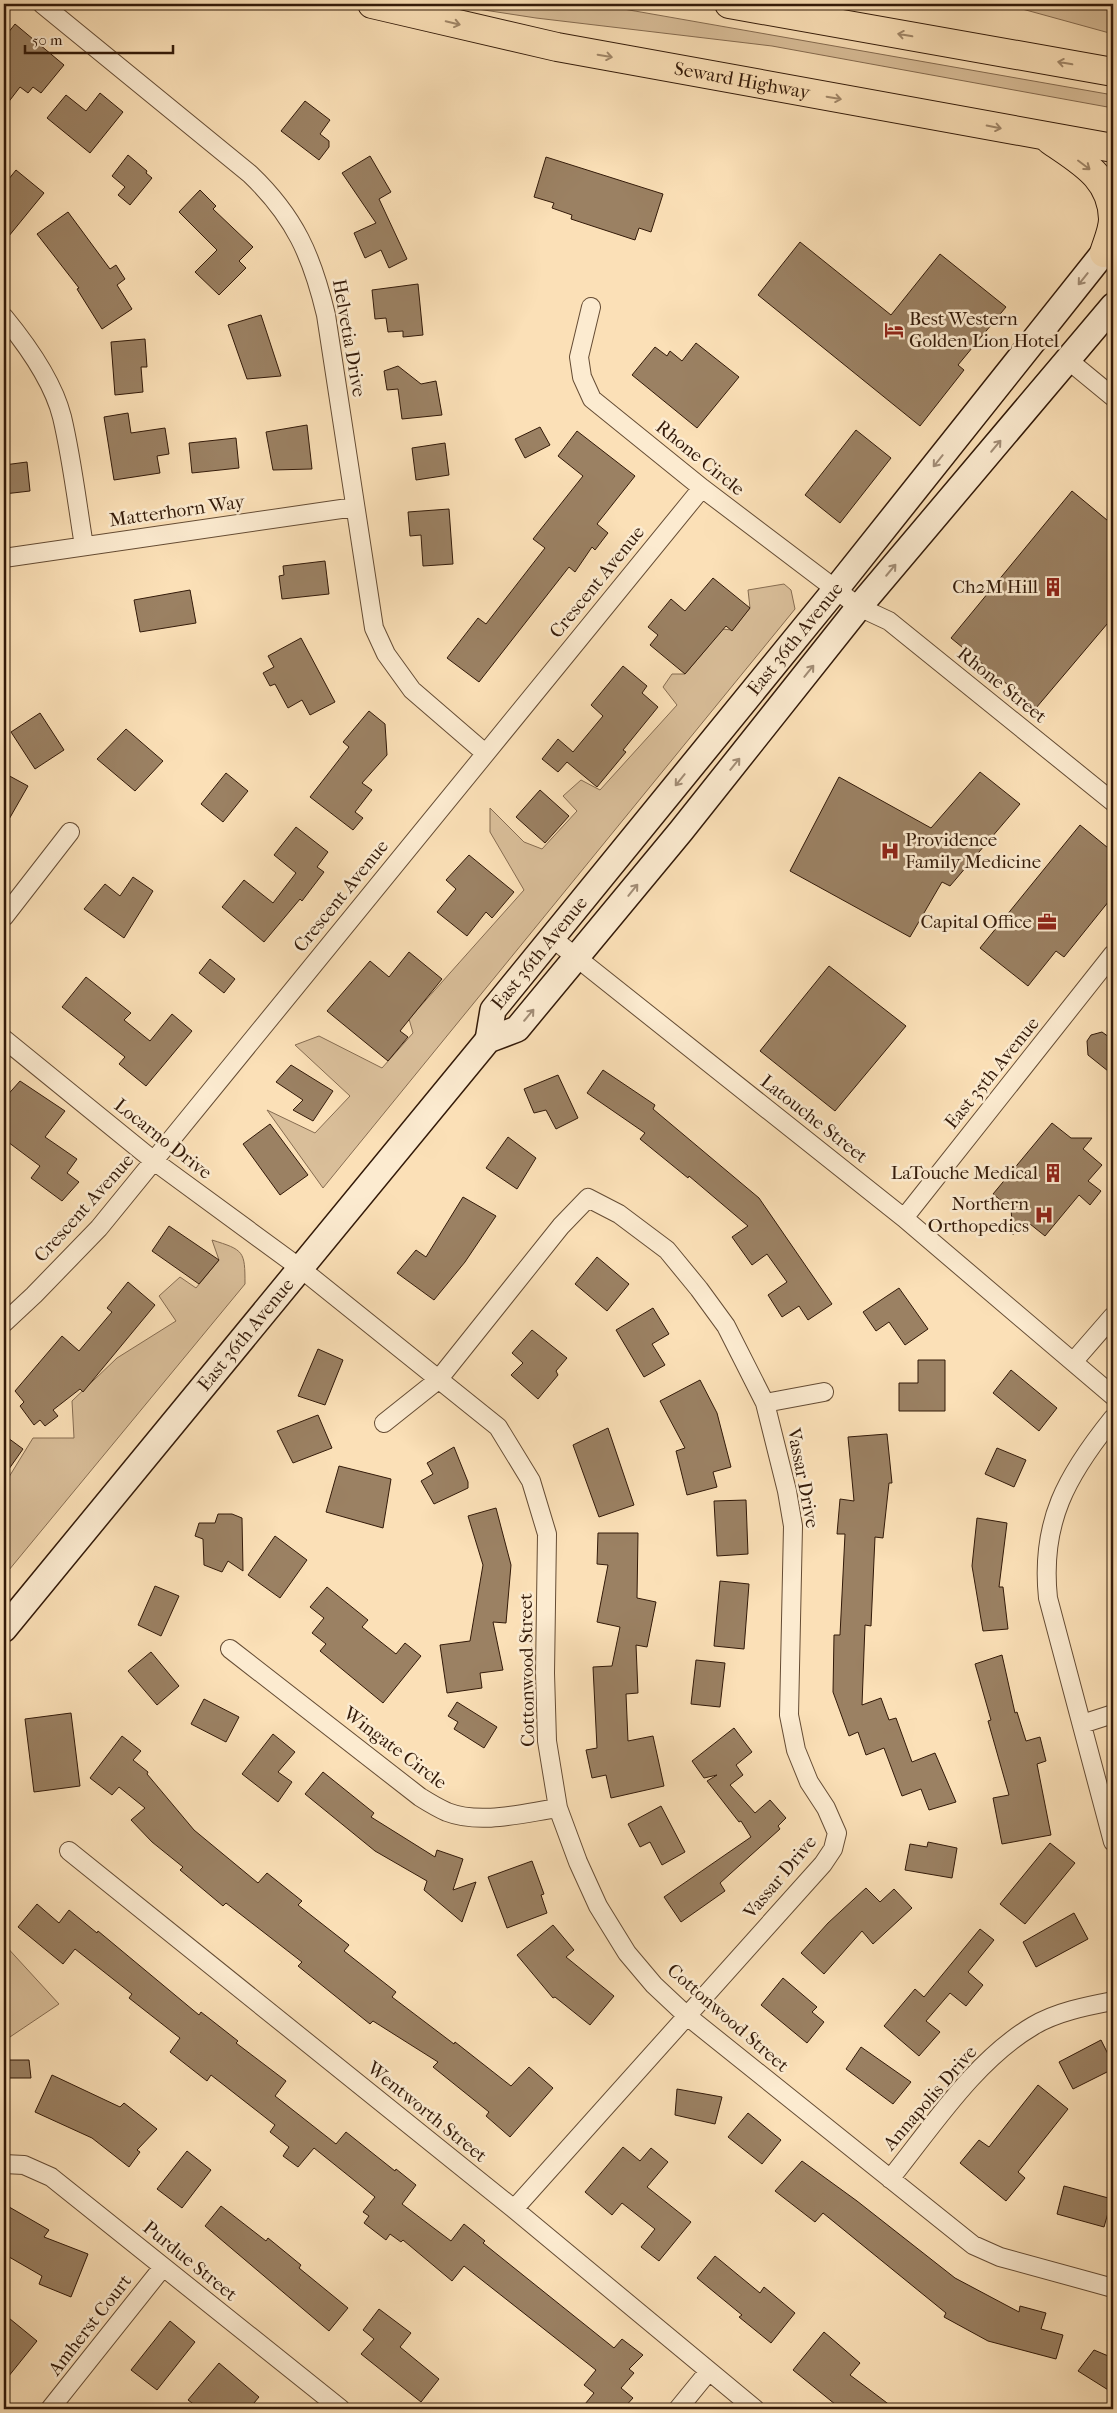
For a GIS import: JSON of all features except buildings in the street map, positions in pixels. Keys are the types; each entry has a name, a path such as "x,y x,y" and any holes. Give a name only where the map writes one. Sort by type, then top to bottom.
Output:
{"highway":[{"name":"Seward Highway","path":"372,4 558,47 1113,148"},
{"path":"729,4 1113,72"},
{"path":"1044,136 1090,168 1109,192 1113,220 1109,247"}],"main road":[{"name":"East 36th Avenue","path":"488,1040 493,1010 836,589 1109,247"},
{"name":"East 36th Avenue","path":"4,1629 488,1040 517,1029 577,958 859,607 1113,306"}],"street":[{"name":"Helvetia Drive","path":"42,4 250,174 272,196 292,222 306,249 322,299 374,628 386,654 412,690 485,753"},
{"name":"Rhone Circle","path":"591,307 579,357 582,377 586,389 592,398 702,488 859,607"},
{"path":"4,317 32,356 52,390 61,416 84,546"},
{"path":"1068,360 1113,397"},
{"name":"Crescent Avenue","path":"4,1323 99,1228 702,488"},
{"name":"Matterhorn Way","path":"4,558 355,508"},
{"name":"Rhone Street","path":"859,607 878,618 890,621 1113,802"},
{"path":"4,917 70,832"},
{"name":"Latouche Street","path":"552,938 904,1218 1113,1396"},
{"name":"East 35th Avenue","path":"904,1218 1113,954"},
{"name":"Locarno Drive","path":"4,1039 154,1161 300,1268"},
{"name":"Vassar Drive","path":"438,1380 560,1226 588,1198 619,1214 667,1250 726,1326 765,1403 787,1490 793,1526 788,1715 796,1750 810,1782 837,1833 834,1849 822,1864 514,2209"},
{"name":"Cottonwood Street","path":"300,1268 498,1427 531,1481 547,1534 545,1673 547,1741 558,1808 578,1862 598,1906 622,1945 654,1985 686,2015 973,2245 1000,2257 1113,2288"},
{"path":"1074,1362 1113,1316"},
{"path":"384,1423 438,1380"},
{"path":"765,1403 824,1392"},
{"path":"1113,1418 1070,1476 1048,1538 1045,1569 1048,1598 1113,1842"},
{"name":"Wingate Circle","path":"230,1649 420,1797 448,1812 477,1817 558,1808"},
{"path":"1082,1724 1113,1714"},
{"name":"Wentworth Street","path":"69,1851 514,2209 755,2409"},
{"name":"Annapolis Drive","path":"890,2179 976,2072 1004,2047 1034,2025 1061,2014 1113,2001"},
{"name":"Purdue Street","path":"4,2164 24,2165 51,2177 341,2409"},
{"name":"Amherst Court","path":"50,2409 163,2267"},
{"path":"678,2409 708,2371"}],"shaded area":[{"path":"445,4 595,4 1113,95 1113,108 772,46 536,18"},
{"path":"1004,4 1113,4 1113,34"},
{"path":"784,584 791,590 795,609 323,1188 267,1110 315,1133 350,1096 295,1045 319,1036 382,1068 413,1033 409,1019 524,890 490,832 490,808 524,842 542,849 577,811 563,796 581,780 600,790 677,705 663,687 672,674 685,674 708,647 703,627 732,630 750,608 748,590"},
{"path":"212,1240 231,1246 240,1253 243,1258 245,1284 4,1576 4,1485 33,1438 74,1438 72,1401 117,1358 176,1321 159,1296 180,1277 196,1288 219,1260"},
{"path":"4,1944 59,2004 4,2041"}],"place":[{"name":"Best Western Golden Lion Hotel","path":"894,330"},
{"name":"Ch2M Hill","path":"1053,587"},
{"name":"Providence Family Medicine","path":"890,851"},
{"name":"Capital Office","path":"1047,922"},
{"name":"LaTouche Medical","path":"1053,1173"},
{"name":"Northern Orthopedics","path":"1044,1215"}]}
